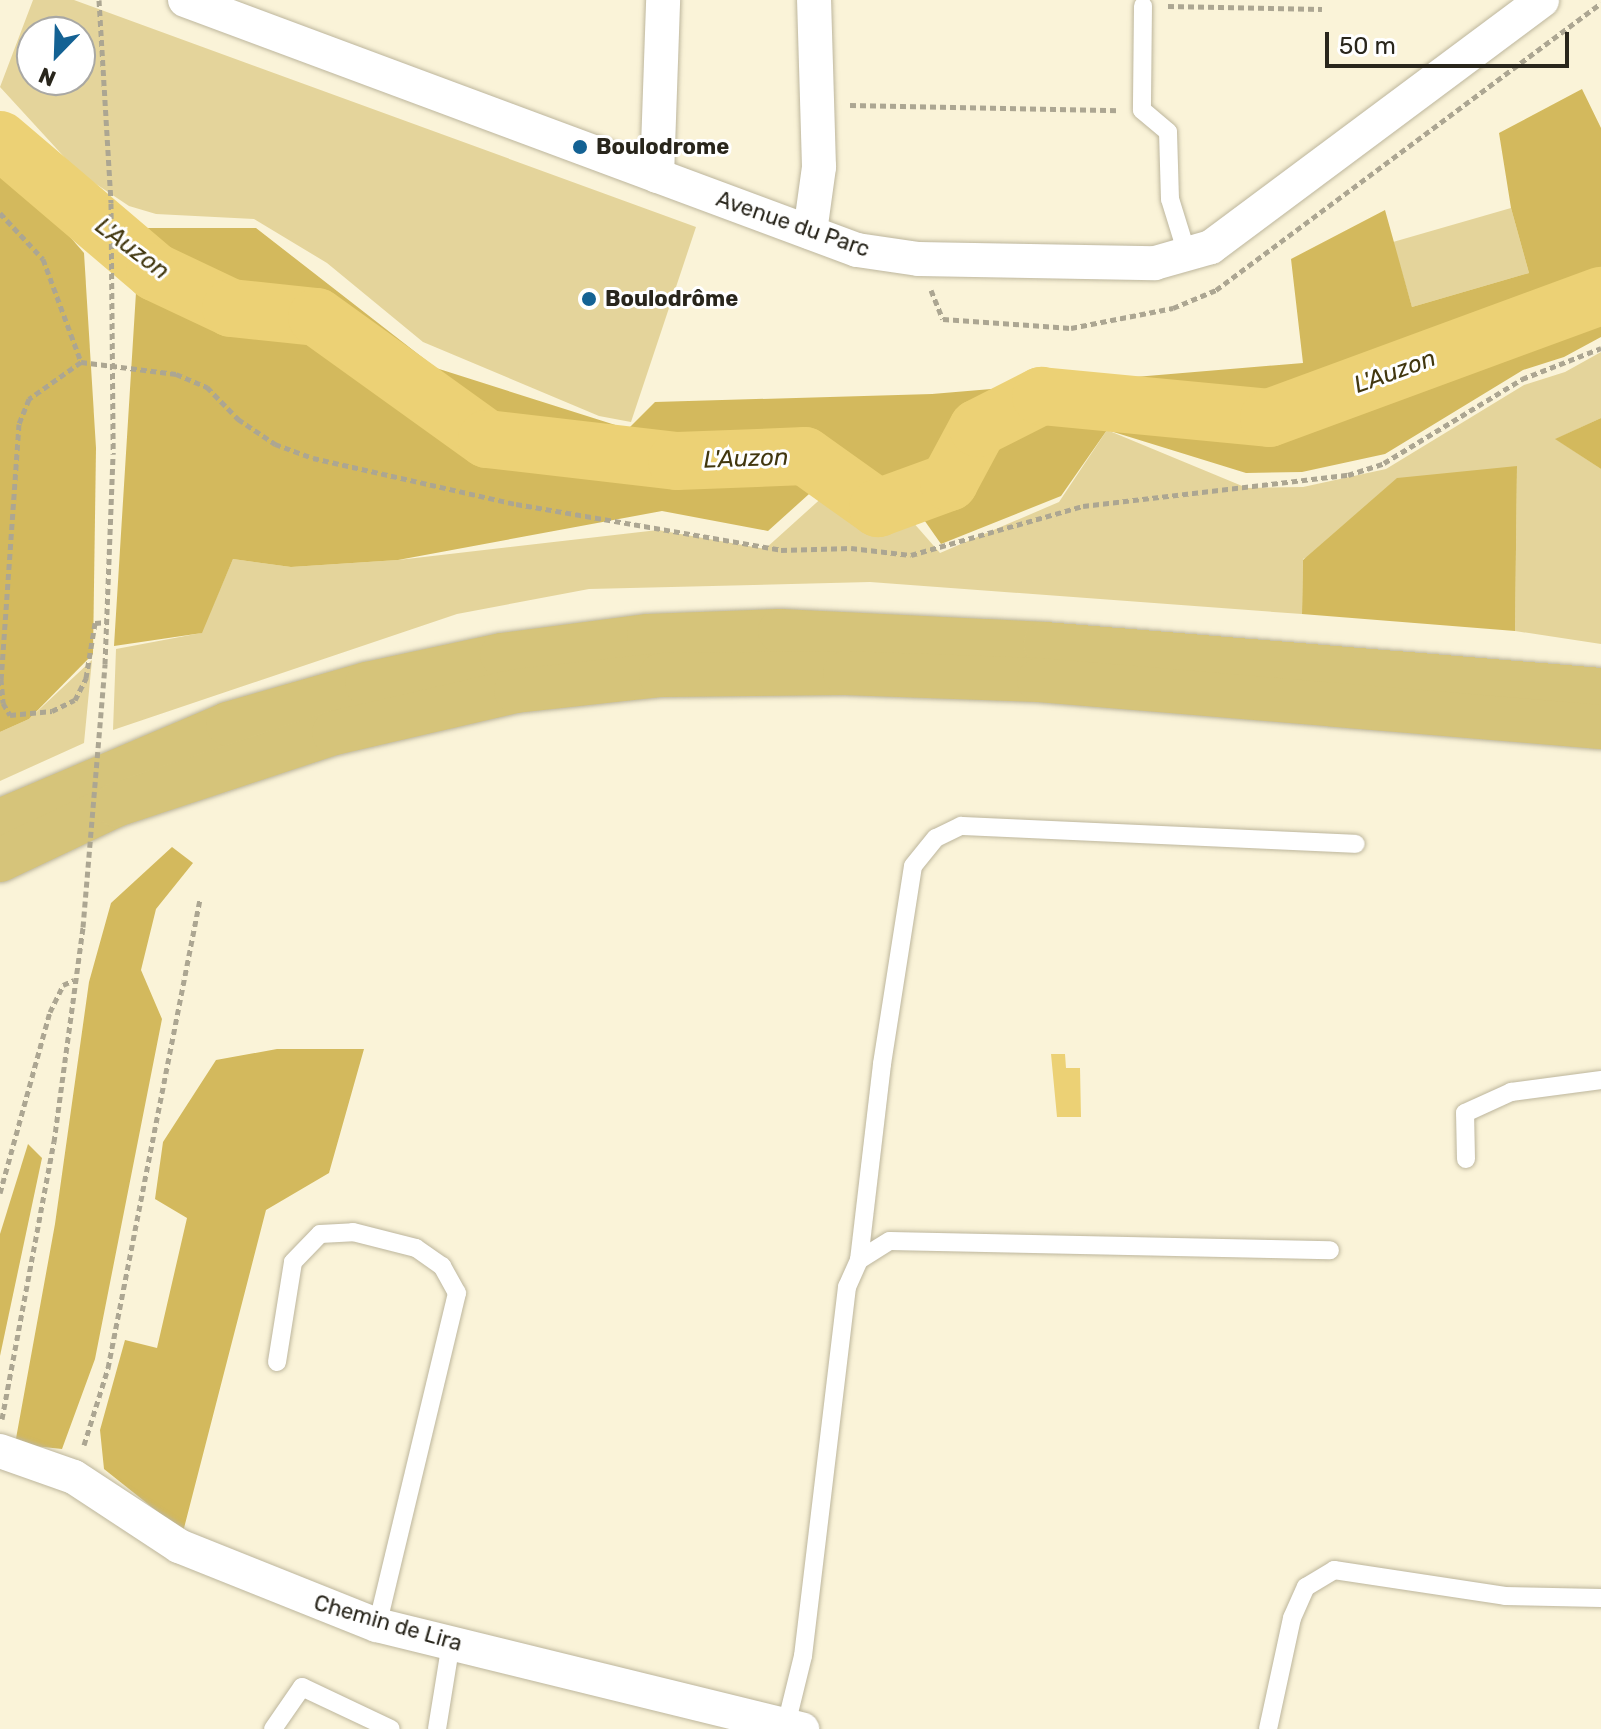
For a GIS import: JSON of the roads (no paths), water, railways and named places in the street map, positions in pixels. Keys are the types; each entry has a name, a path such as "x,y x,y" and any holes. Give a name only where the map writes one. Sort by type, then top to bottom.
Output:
{"main road":[{"path":"0,821 228,724 325,696 502,655 649,636 780,631 1045,644 1601,690"},
{"path":"0,860 116,805 334,733 516,691 661,675 845,673 1039,680 1601,727"}],"street":[{"name":"Avenue du Parc","path":"185,0 857,250 918,259 1155,263 1188,257 1211,247 1542,0"},
{"path":"657,176 663,0"},
{"path":"810,232 817,210 814,0"},
{"name":"Chemin de Lira","path":"0,1451 74,1477 179,1546 377,1625 794,1727"}],"lane":[{"path":"1143,6 1142,110 1168,132 1170,199 1188,257"},
{"path":"794,1727 847,1287 859,1260 882,1064 913,866 936,838 961,826 1356,844"},
{"path":"1466,1159 1465,1113 1511,1092 1601,1080"},
{"path":"277,1362 293,1262 320,1234 353,1232 416,1248 442,1266 457,1293 377,1625"},
{"path":"859,1260 890,1241 1330,1250"},
{"path":"1268,1729 1292,1618 1306,1587 1334,1570 1505,1596 1601,1598"},
{"path":"437,1729 451,1643"},
{"path":"273,1729 302,1687 391,1729"}],"waterway":[{"name":"L'Auzon","path":"0,140 155,272 231,308 317,317 487,439 677,461 805,456 878,508 949,482 978,428 1041,396 1269,418 1601,296"}],"place":[{"name":"Boulodrome","path":"580,147"},
{"name":"Boulodrôme","path":"589,299"}]}
